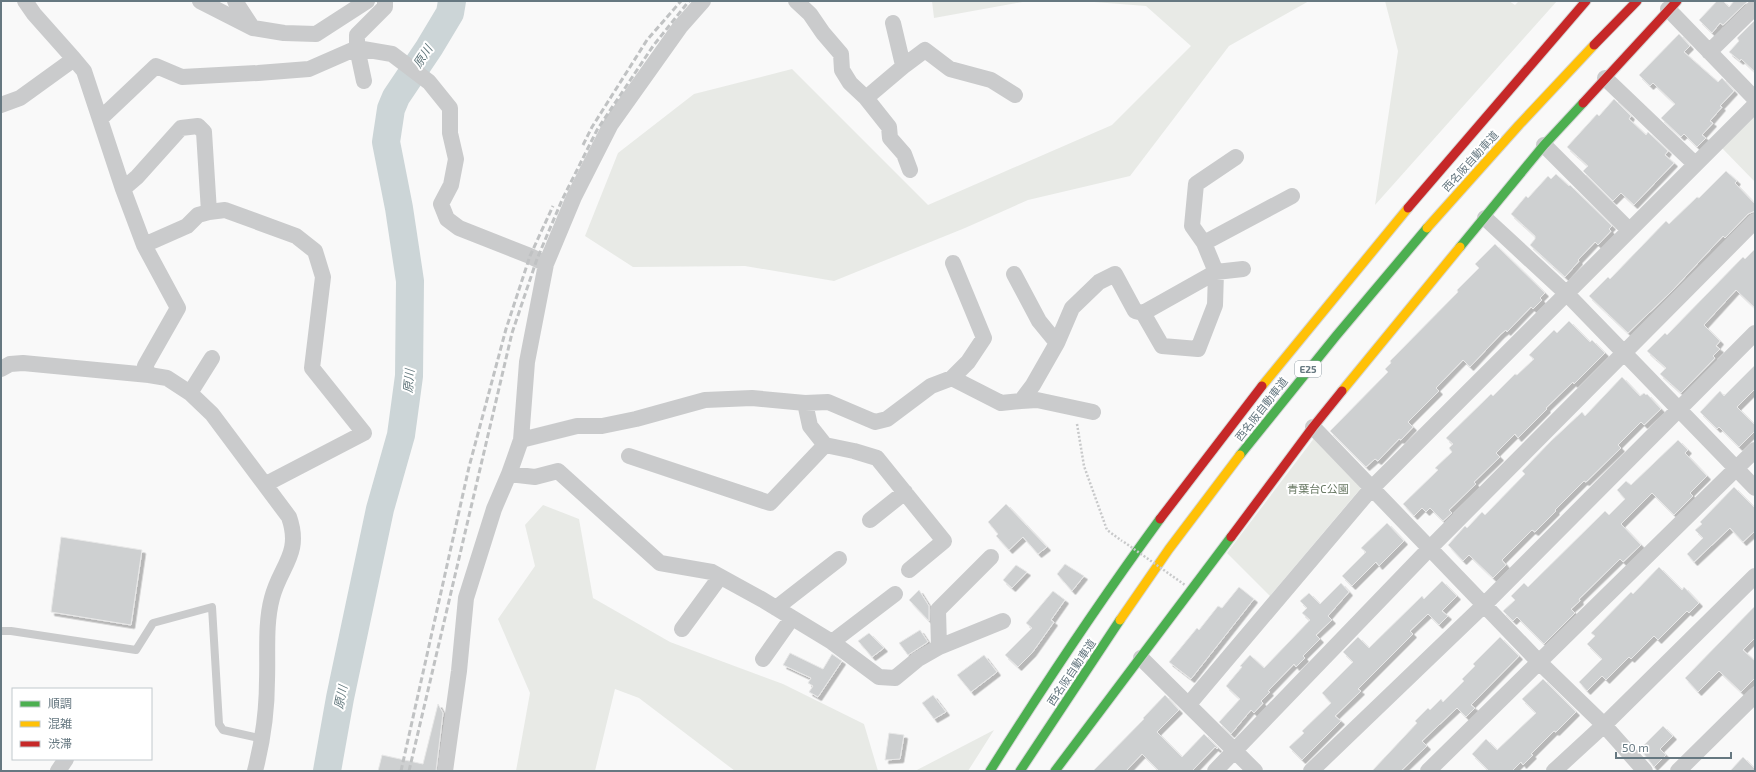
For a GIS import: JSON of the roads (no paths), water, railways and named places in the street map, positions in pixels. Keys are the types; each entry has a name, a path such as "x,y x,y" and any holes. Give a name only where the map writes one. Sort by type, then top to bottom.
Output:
{"main road":[{"name":"西名阪自動車道","path":"990,771 1054,670 1115,582 1253,396 1322,310 1483,119 1586,1"},
{"name":"西名阪自動車道","path":"1020,771 1138,594 1204,503 1273,412 1343,327 1476,171 1637,1"},
{"path":"1055,771 1313,427 1544,145 1672,5"}],"street":[{"path":"26,1 34,14 84,71 123,189 144,245 178,308 145,366 148,375"},
{"path":"200,1 253,28 284,33 316,34 367,1"},
{"path":"235,1 253,28"},
{"path":"364,81 357,48 357,35 385,7 385,1"},
{"path":"446,771 459,671 466,598 494,509 509,474 521,440 527,362 546,264 574,197 611,124 680,27 703,1"},
{"path":"796,1 810,14 823,33 841,54 842,70 850,83 866,98 888,127 890,138 904,154 910,170"},
{"path":"1672,5 1709,52 1755,99"},
{"path":"1709,52 1755,7"},
{"path":"893,22 902,61 905,66"},
{"path":"100,119 156,66 182,77 309,69 357,48 392,54 429,82 450,108 450,134 456,159 451,185 441,204 447,219 458,228 523,253 546,264"},
{"path":"866,98 925,50 950,69 991,80 1015,95"},
{"path":"1,105 20,98 74,59"},
{"path":"1605,78 1695,164"},
{"path":"1189,704 1371,488 1755,105"},
{"path":"123,189 137,177 181,128 198,126 204,132 210,212"},
{"path":"1544,145 1629,230"},
{"path":"1143,313 1162,346 1198,349 1215,305 1216,272 1204,243 1192,226 1196,184 1236,157"},
{"path":"1204,243 1292,196"},
{"path":"144,245 187,226 198,215 225,210 296,236 315,251 323,277 312,368 364,433 266,484"},
{"path":"1485,218 1567,294 1755,488"},
{"path":"1215,771 1236,751 1430,548 1755,220"},
{"path":"521,440 577,426 602,426 636,419 705,400 752,398 805,403 828,402 875,422 887,419 931,386 952,378 968,362 984,338 953,263"},
{"path":"1021,400 1033,385 1057,343 1072,308 1099,282 1115,274 1134,311 1143,313 1216,272 1243,269"},
{"path":"1014,274 1039,321 1057,343"},
{"path":"1311,771 1484,605 1755,333"},
{"path":"190,393 212,358"},
{"path":"1,369 10,364 23,363 167,378 190,393 212,414 290,517 294,529 292,552 272,596 268,617 264,739 255,771"},
{"path":"952,378 1001,403 1021,400 1037,400 1093,412"},
{"path":"805,403 810,426 825,445 854,450 877,458 944,541 908,570"},
{"path":"1313,427 1539,662 1604,725 1645,771"},
{"path":"629,456 770,503 825,445"},
{"path":"1428,771 1755,450"},
{"path":"509,474 535,477 558,471 660,563 712,572 832,642 879,677 895,678 918,659 939,647 1003,621"},
{"path":"870,520 905,492"},
{"path":"939,647 938,610 991,557"},
{"path":"776,608 839,559"},
{"path":"1554,771 1604,725 1755,576"},
{"path":"682,629 720,577"},
{"path":"832,642 895,594"},
{"path":"763,659 792,618"},
{"path":"1141,658 1255,771"},
{"path":"1678,771 1755,695"},
{"path":"58,771 65,760"}],"lane":[{"path":"1,631 11,631 136,650 153,624 212,607 219,724 223,730 264,739"}],"waterway":[{"name":"原川","path":"327,771 340,698 380,509 401,435 409,376 410,281 399,208 386,142 391,109 396,97 429,48 450,13 452,1"}],"railway":[{"path":"583,145 592,127 647,40 681,1"},
{"path":"409,771 512,333 537,259 562,200 597,130 653,46 689,1"},
{"path":"401,771 469,467 506,329 530,256 553,206"}],"park label":[{"name":"青葉台C公園","path":"1318,488"}]}
